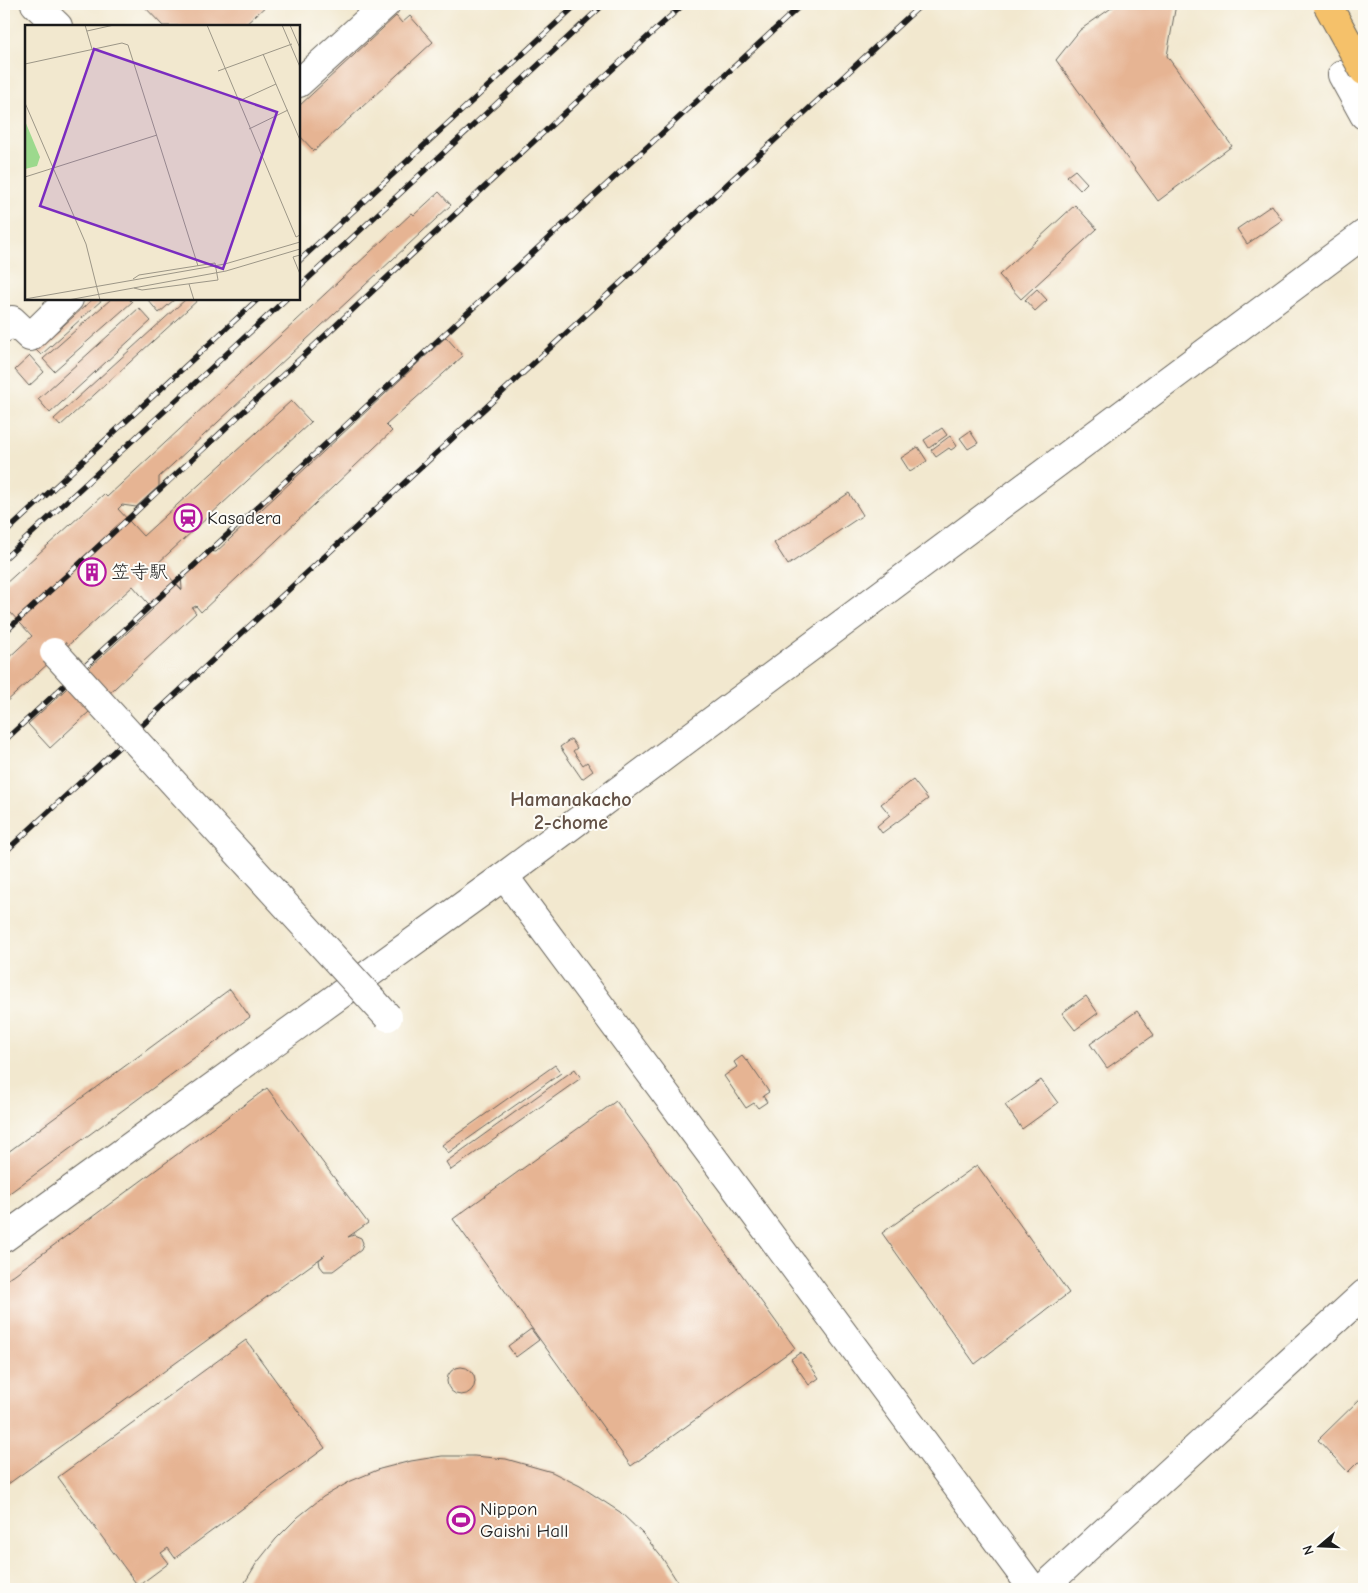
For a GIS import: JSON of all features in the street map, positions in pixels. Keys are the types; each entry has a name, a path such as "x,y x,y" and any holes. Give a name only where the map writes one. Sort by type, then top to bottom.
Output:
{"main road":[{"path":"1327,4 1364,71"}],"street":[{"path":"35,4 57,25"},
{"path":"300,82 386,4"},
{"path":"1364,64 1342,75 1364,115"},
{"path":"4,1238 504,876 1364,234"},
{"path":"6,320 30,337 68,300"},
{"path":"54,652 388,1016"},
{"path":"504,876 1032,1589"},
{"path":"1042,1589 1364,1294"}],"building":[{"path":"142,4 268,4 245,25 162,25"},
{"path":"1117,4 1176,4 1167,56 1232,146 1158,201 1056,60 1080,30"},
{"path":"396,16 402,23 410,16 433,42 314,151 300,136 300,105"},
{"path":"1075,170 1087,183 1080,190 1067,176"},
{"path":"439,192 451,205 159,477 159,486 136,507 122,505 118,509 143,536 291,401 311,422 157,564 182,590 181,575 207,551 216,552 446,337 463,356 386,425 392,431 201,612 196,606 192,608 196,613 50,748 28,724 153,609 133,586 4,704 4,662 32,636 9,611 4,616 4,585 104,494 107,497 412,213 414,215"},
{"path":"1075,205 1097,229 1021,299 999,275"},
{"path":"1272,205 1282,220 1247,244 1237,229"},
{"path":"1037,289 1047,300 1035,311 1025,300"},
{"path":"92,300 102,300 41,355 36,350"},
{"path":"110,300 130,300 132,302 54,371 43,359"},
{"path":"148,300 174,300 159,313"},
{"path":"185,300 198,300 60,426 54,419"},
{"path":"139,308 151,321 50,413 38,399"},
{"path":"30,356 44,372 29,386 15,370"},
{"path":"942,428 947,435 929,448 924,440"},
{"path":"970,431 978,443 968,449 960,438"},
{"path":"950,436 957,446 951,450 949,448 936,457 931,450"},
{"path":"918,447 927,461 910,472 901,458"},
{"path":"849,493 863,515 788,565 774,543"},
{"path":"571,739 577,748 573,751 583,765 587,762 593,771 582,779 560,747"},
{"path":"913,780 928,799 882,833 877,826 890,815 881,804"},
{"path":"230,989 250,1017 4,1197 4,1155"},
{"path":"1086,996 1098,1013 1075,1030 1062,1013"},
{"path":"1137,1011 1154,1035 1107,1068 1090,1044"},
{"path":"742,1056 747,1060 769,1092 763,1096 767,1102 758,1108 754,1103 746,1108 724,1076 737,1067 734,1062"},
{"path":"555,1065 561,1073 448,1153 442,1145"},
{"path":"575,1069 581,1078 451,1170 446,1162"},
{"path":"1041,1080 1058,1103 1022,1129 1005,1105"},
{"path":"267,1088 368,1223 348,1237 354,1235 361,1238 363,1243 361,1250 333,1271 324,1271 320,1266 319,1260 325,1255 4,1487 4,1282"},
{"path":"616,1101 795,1348 631,1466 453,1219"},
{"path":"977,1165 1069,1293 975,1364 882,1233"},
{"path":"531,1329 539,1340 516,1357 508,1346"},
{"path":"246,1340 325,1448 175,1558 168,1548 161,1553 169,1563 138,1586 58,1477"},
{"path":"801,1352 819,1378 809,1385 791,1359"},
{"path":"461,1367 471,1371 475,1381 471,1391 461,1395 451,1391 447,1381 451,1371"},
{"path":"1364,1395 1364,1463 1358,1462 1348,1472 1318,1440"},
{"name":"Nippon Gaishi Hall","path":"442,1456 506,1459 552,1472 580,1486 620,1512 643,1534 663,1559 682,1589 241,1589 256,1564 276,1539 298,1517 323,1497 351,1481 380,1469"}],"railway":[{"path":"300,260 577,4"},
{"path":"300,286 604,4"},
{"path":"4,633 513,160 684,4"},
{"path":"4,741 802,4"},
{"path":"4,853 922,4"},
{"path":"4,534 257,300"},
{"path":"4,559 285,300"}],"place":[{"name":"Kasadera","path":"188,518"},
{"name":"笠寺駅","path":"92,572"},
{"name":"Nippon Gaishi Hall","path":"461,1520"}],"district":[{"name":"Hamanakacho 2-chome","path":"571,810"}]}
